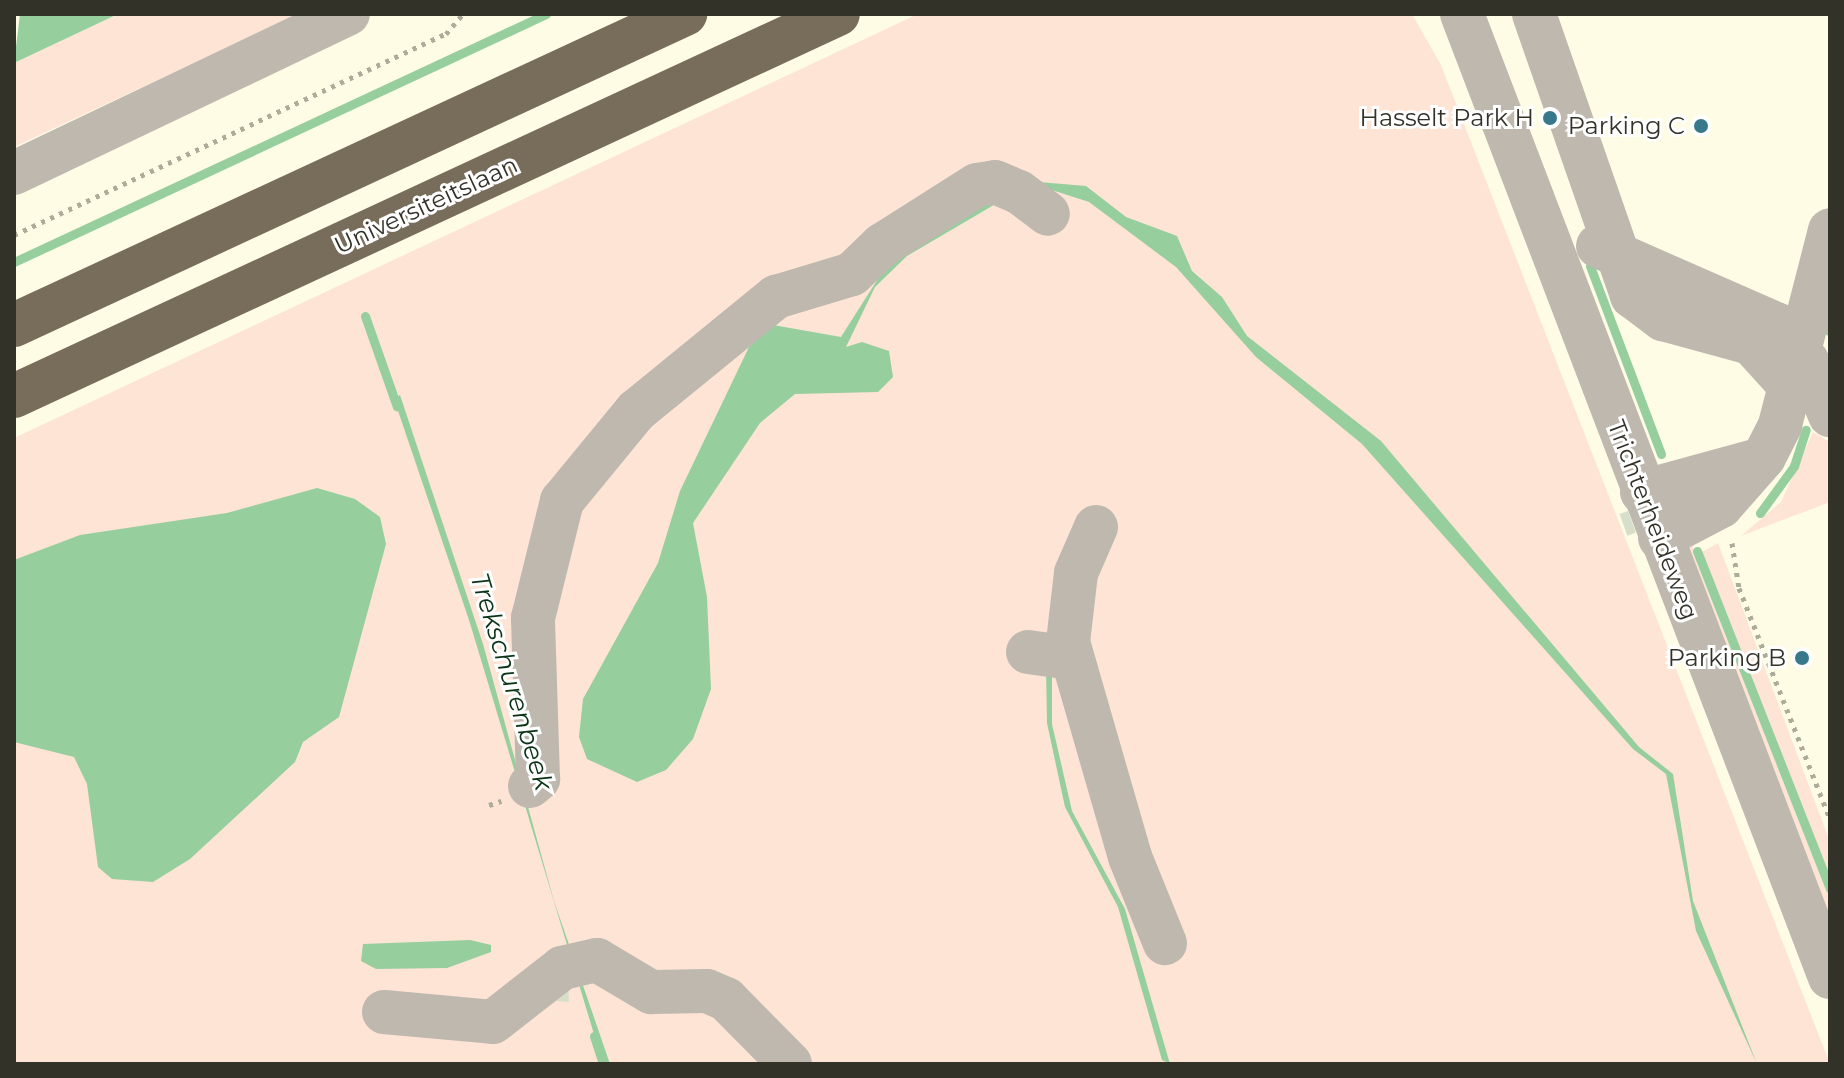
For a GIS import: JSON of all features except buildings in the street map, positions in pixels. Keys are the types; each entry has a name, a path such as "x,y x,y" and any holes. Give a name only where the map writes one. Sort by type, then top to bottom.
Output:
{"highway":[{"path":"14,325 685,14"},
{"name":"Universiteitslaan","path":"14,396 838,14"}],"street":[{"path":"14,173 348,14"},
{"name":"Trichterheideweg","path":"1439,14 1476,64"},
{"name":"Trichterheideweg","path":"1462,14 1476,64 1830,977"},
{"path":"1534,14 1615,254 1641,305 1663,319 1751,343 1807,365 1830,415"},
{"path":"514,794 538,779 533,618 562,501 636,411 776,297 852,274 882,245 977,185 995,182 1019,192 1048,214"},
{"path":"1540,226 1615,254"},
{"path":"1660,538 1721,506 1764,457 1807,365 1830,230"},
{"path":"1642,492 1708,479 1764,457"},
{"path":"1096,527 1076,573 1072,658 1130,857 1165,943"},
{"path":"1028,652 1072,658"},
{"path":"384,1012 493,1022 575,964 617,965 651,992 707,991 726,999 790,1064"}],"path":[{"path":"14,235 446,34 463,14"},
{"path":"1735,530 1731,552 1739,588 1830,819"},
{"path":"489,805 514,794"}],"shaded area":[{"path":"20,14 118,14 14,63"},
{"path":"118,14 299,14 14,147 14,63"},
{"path":"918,14 1412,14 1441,65 1830,1064 14,1064 14,438"},
{"path":"1039,182 1086,186 1126,217 1177,236 1192,271 1222,297 1247,336 1381,441 1639,747 1673,774 1693,901 1757,1064 1696,931 1666,774 1633,749 1362,444 1256,357 1176,267 1089,202 1052,190 1004,199 907,256 875,287 846,347 862,342 889,351 893,377 878,392 795,394 760,423 693,523 707,597 711,689 693,739 666,770 637,782 587,759 579,737 583,699 658,563 680,491 749,347 773,325 841,337 888,263 1007,192"},
{"path":"400,395 483,644 554,901 610,1064 603,1064 469,620 394,399"},
{"path":"1813,432 1830,442 1830,502 1741,536 1781,502"},
{"path":"317,488 355,499 380,517 386,544 339,717 303,742 295,762 190,859 153,882 112,879 98,867 87,784 74,757 14,742 14,560 80,535 227,513"},
{"path":"1690,540 1830,900 1830,938 1687,572"},
{"path":"1718,543 1830,842 1830,876 1702,552"},
{"path":"1046,666 1052,667 1052,724 1072,811 1125,909 1170,1064 1162,1060 1118,907 1065,807 1047,723"},
{"path":"470,940 491,945 491,952 447,968 376,969 361,961 363,944"}],"waterway":[{"path":"14,262 546,14"},
{"path":"1590,266 1661,454"},
{"name":"Trekschurenbeek","path":"365,316 397,407"},
{"path":"1760,513 1794,466 1806,430"},
{"path":"1697,551 1830,889"},
{"name":"Trekschurenbeek","path":"594,1036 603,1064"}],"place":[{"name":"Hasselt Park H","path":"1550,118"},
{"name":"Parking C","path":"1701,126"},
{"name":"Parking B","path":"1802,658"}]}
